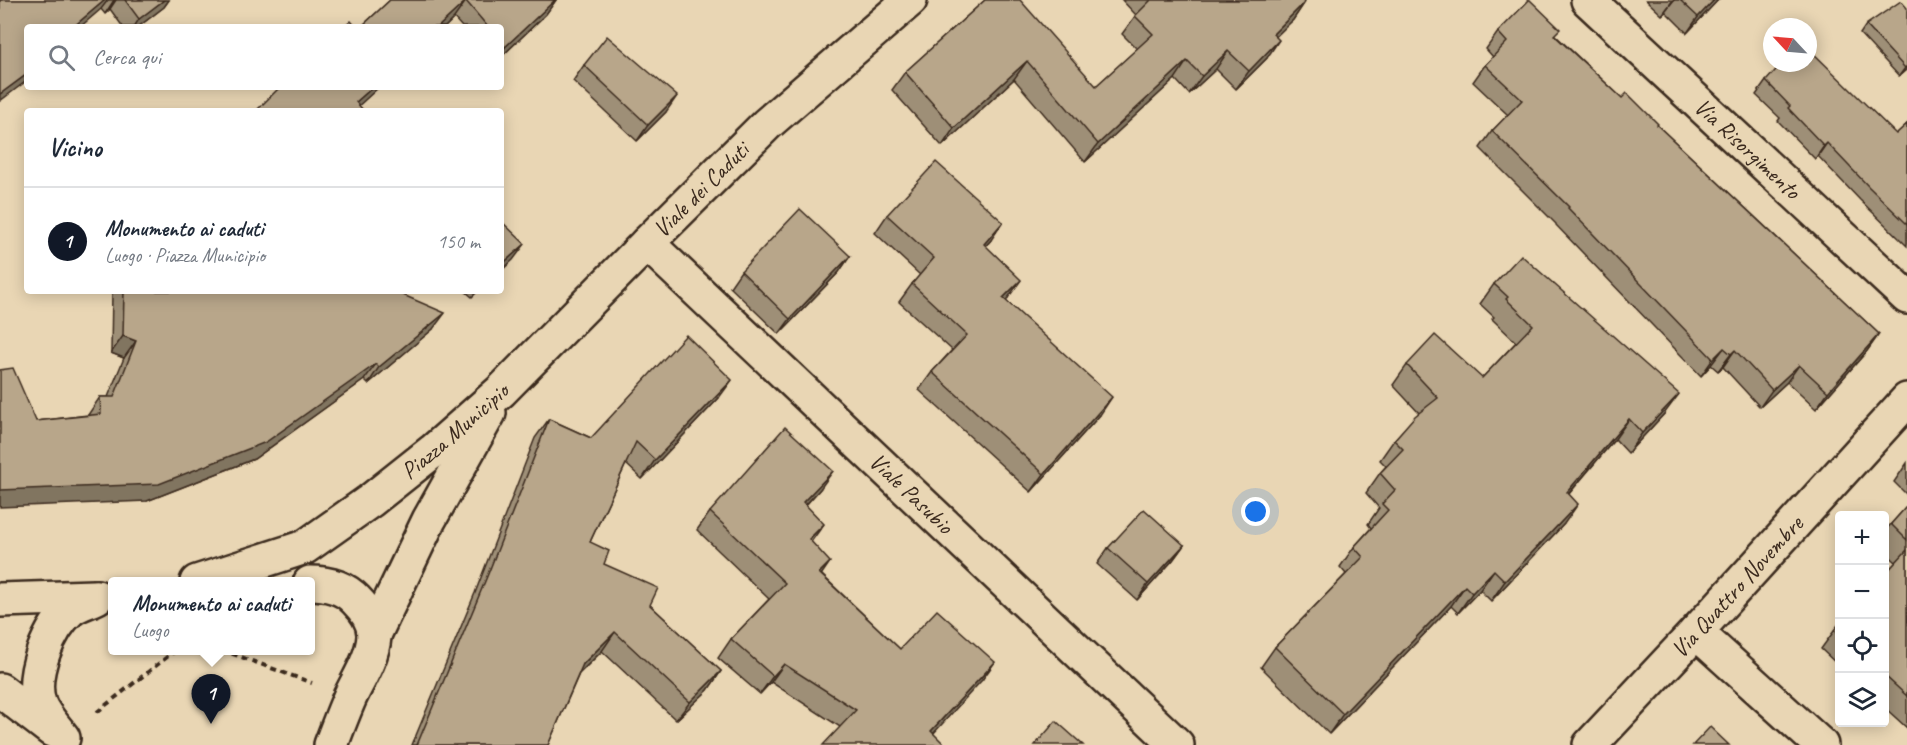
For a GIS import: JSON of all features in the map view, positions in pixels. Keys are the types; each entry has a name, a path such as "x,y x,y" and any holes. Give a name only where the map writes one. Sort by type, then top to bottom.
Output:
{"street":[{"name":"Viale dei Caduti","path":"501,391 767,124 910,0"},
{"name":"Via Risorgimento","path":"1588,0 1907,297"},
{"name":"Viale Pasubio","path":"647,243 1177,745"},
{"name":"Piazza Municipio","path":"212,577 305,547 370,501 433,451 501,391"},
{"name":"Piazza Municipio","path":"331,745 350,697 367,663 374,635 429,520 501,391"},
{"name":"Via Quattro Novembre","path":"1590,745 1907,400"},
{"path":"315,583 340,588 353,597 368,613 374,635"},
{"path":"0,600 105,596"},
{"path":"66,742 39,704 38,669 56,627 72,608 105,596"},
{"path":"1696,632 1821,745"},
{"path":"0,690 66,742"}],"path":[{"path":"66,742 171,655"},
{"path":"233,655 350,697"}],"building":[{"path":"0,0 105,0 77,24 24,24 24,76 0,94"},
{"path":"125,0 164,0 139,19"},
{"path":"390,0 555,0 505,47 504,24 485,24 466,1 441,24 364,24"},
{"path":"985,0 1020,0 1096,86 1153,34 1135,16 1151,0 1303,0 1305,2 1273,34 1279,40 1249,71 1228,51 1202,76 1187,61 1098,144 1027,61 954,128 905,72"},
{"path":"1529,0 1560,29 1554,35 1622,98 1627,93 1657,125 1879,334 1828,392 1799,365 1772,390 1735,350 1731,354 1724,348 1713,359 1569,207 1492,131 1522,100 1485,65 1507,42 1498,32"},
{"path":"1680,0 1714,0 1698,17"},
{"path":"1901,1 1907,8 1907,66 1905,68 1866,25"},
{"path":"607,36 677,96 648,125 584,65"},
{"path":"1817,57 1896,134 1907,124 1907,224 1827,143 1824,146 1766,81 1774,72 1817,72"},
{"path":"277,90 370,90 356,102 361,108 259,108"},
{"path":"936,162 1003,222 984,244 1021,280 1003,298 1112,397 1044,474 932,372 967,335 912,284 934,258 887,215"},
{"path":"800,209 850,256 790,319 741,271"},
{"path":"504,224 525,244 504,262"},
{"path":"1521,255 1679,394 1642,433 1629,419 1567,492 1578,504 1505,581 1494,570 1472,593 1465,586 1343,714 1275,647 1363,557 1354,547 1388,510 1382,504 1395,490 1380,473 1403,449 1394,440 1415,416 1438,398 1407,365 1435,335 1482,378 1533,325 1494,284"},
{"path":"124,294 401,294 445,313 379,367 376,364 266,442 159,484 0,490 0,370 13,368 36,421 101,414 100,397 114,397 136,341 123,336"},
{"path":"686,335 732,380 655,460 636,442 590,542 609,551 604,564 658,588 650,605 721,671 690,702 615,632 583,664 548,745 417,745 549,419 591,438"},
{"path":"785,427 833,471 803,502 824,524 809,539 830,562 819,573 900,649 937,610 995,662 931,731 945,745 823,745 856,710 784,664 773,676 731,639 785,583 710,512"},
{"path":"1907,506 1907,540 1891,524"},
{"path":"1144,509 1184,545 1148,584 1108,548"},
{"path":"1907,550 1907,696 1889,680 1889,570"},
{"path":"1056,721 1083,745 1035,745"},
{"path":"1710,727 1729,745 1693,745"}],"place":[{"name":"Monumento ai caduti","path":"211,724"}]}
